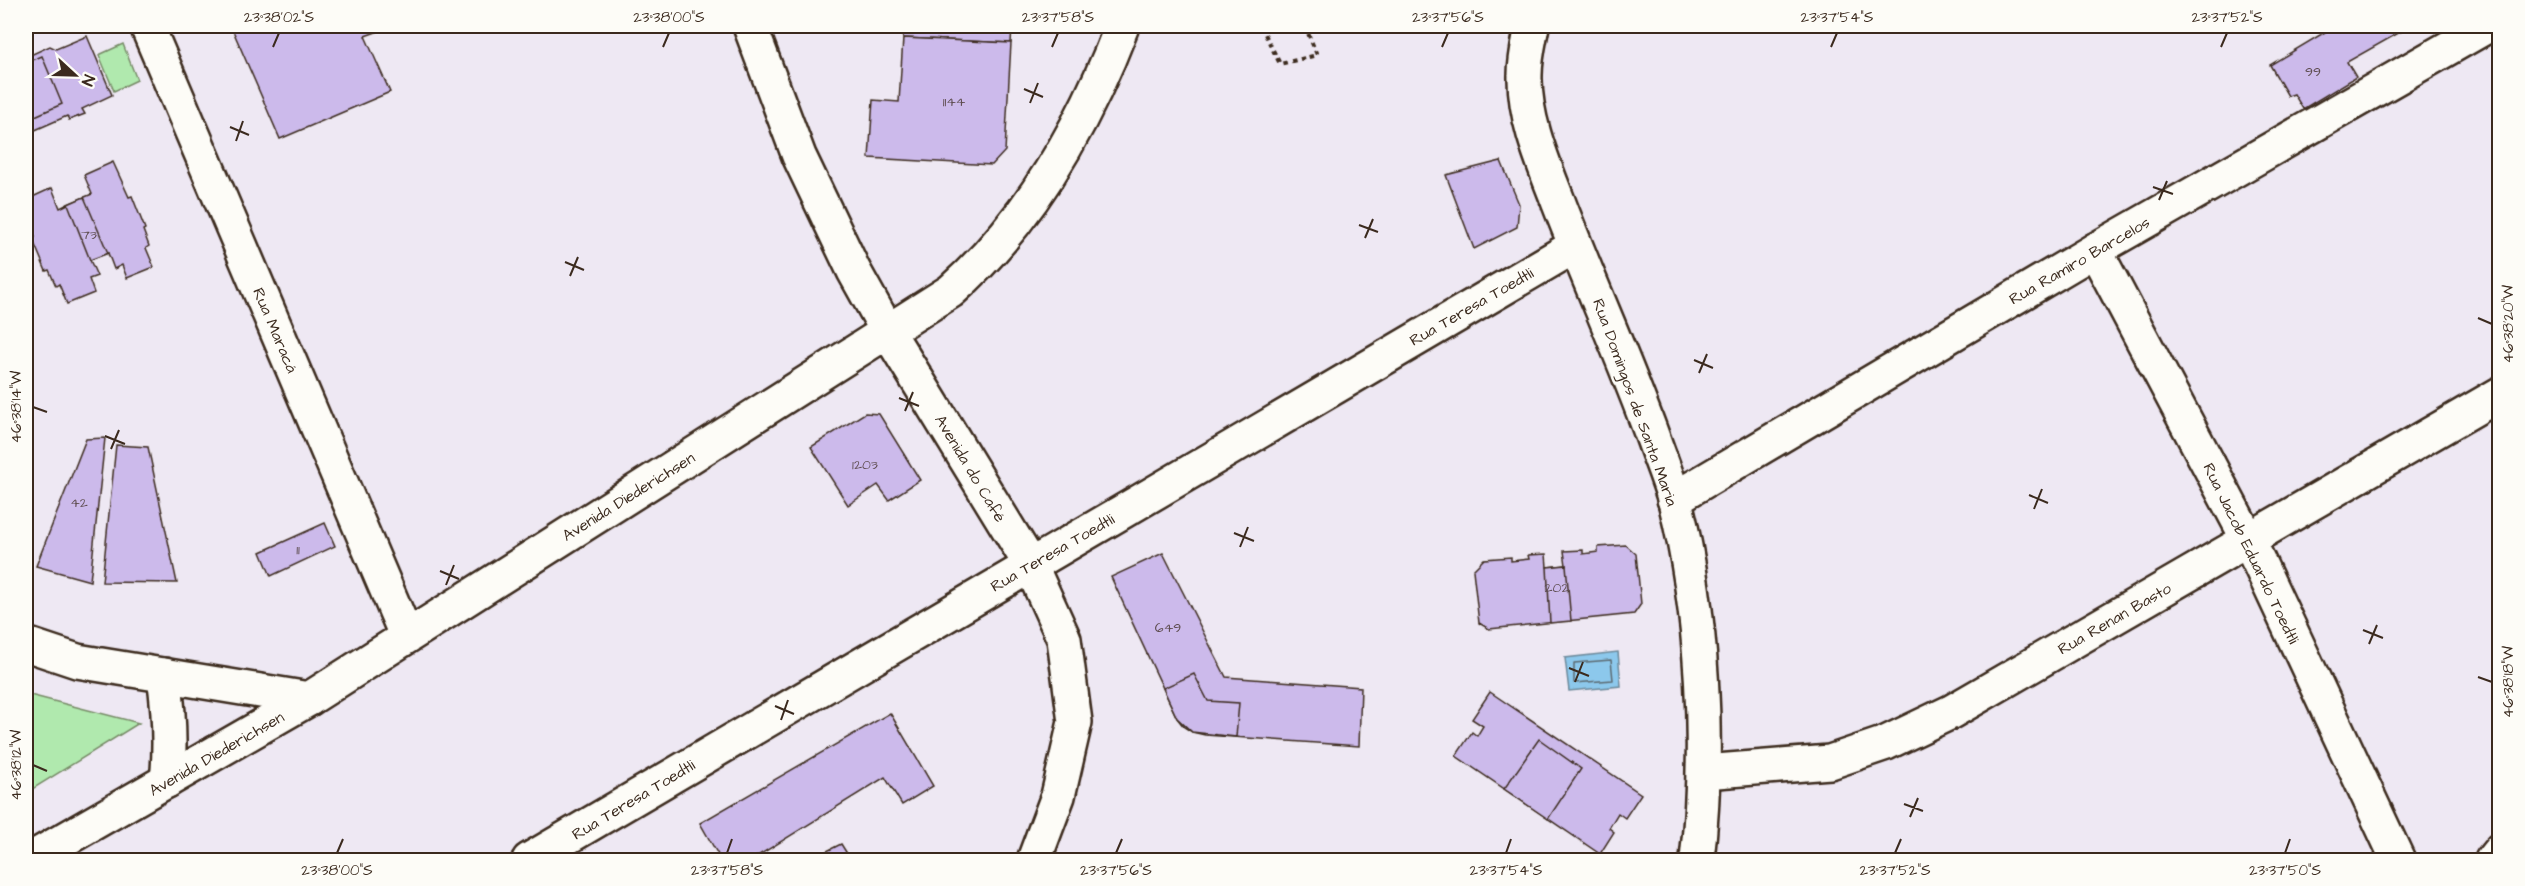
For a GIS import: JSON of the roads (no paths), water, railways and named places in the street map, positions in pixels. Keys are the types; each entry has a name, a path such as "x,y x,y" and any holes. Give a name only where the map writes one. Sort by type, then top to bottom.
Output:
{"street":[{"name":"Rua Maracá","path":"147,26 406,635"},
{"name":"Avenida do Café","path":"750,26 799,156 854,272 888,332 1030,564 1064,639 1075,722 1058,796 1034,861"},
{"name":"Avenida Diederichsen","path":"30,861 309,699 406,635 888,332 959,284 1026,210 1072,137 1122,26"},
{"name":"Rua Domingos de Santa Maria","path":"1532,26 1525,76 1539,150 1575,246 1614,337 1674,500 1698,626 1704,772 1697,861"},
{"name":"Rua Ramiro Barcelos","path":"1674,500 2095,250 2487,26"},
{"name":"Rua Teresa Toedtli","path":"529,861 1030,564 1575,246"},
{"name":"Rua Jacob Eduardo Toedtli","path":"2095,250 2248,539 2398,861"},
{"name":"Rua Renan Basto","path":"1704,772 1830,762 1886,743 1952,712 2499,394"},
{"path":"26,644 77,661 309,699"},
{"path":"164,675 169,713 167,781"},
{"path":"2492,861 2499,850"}],"water":[{"path":"1618,652 1621,686 1569,691 1565,658"}]}
